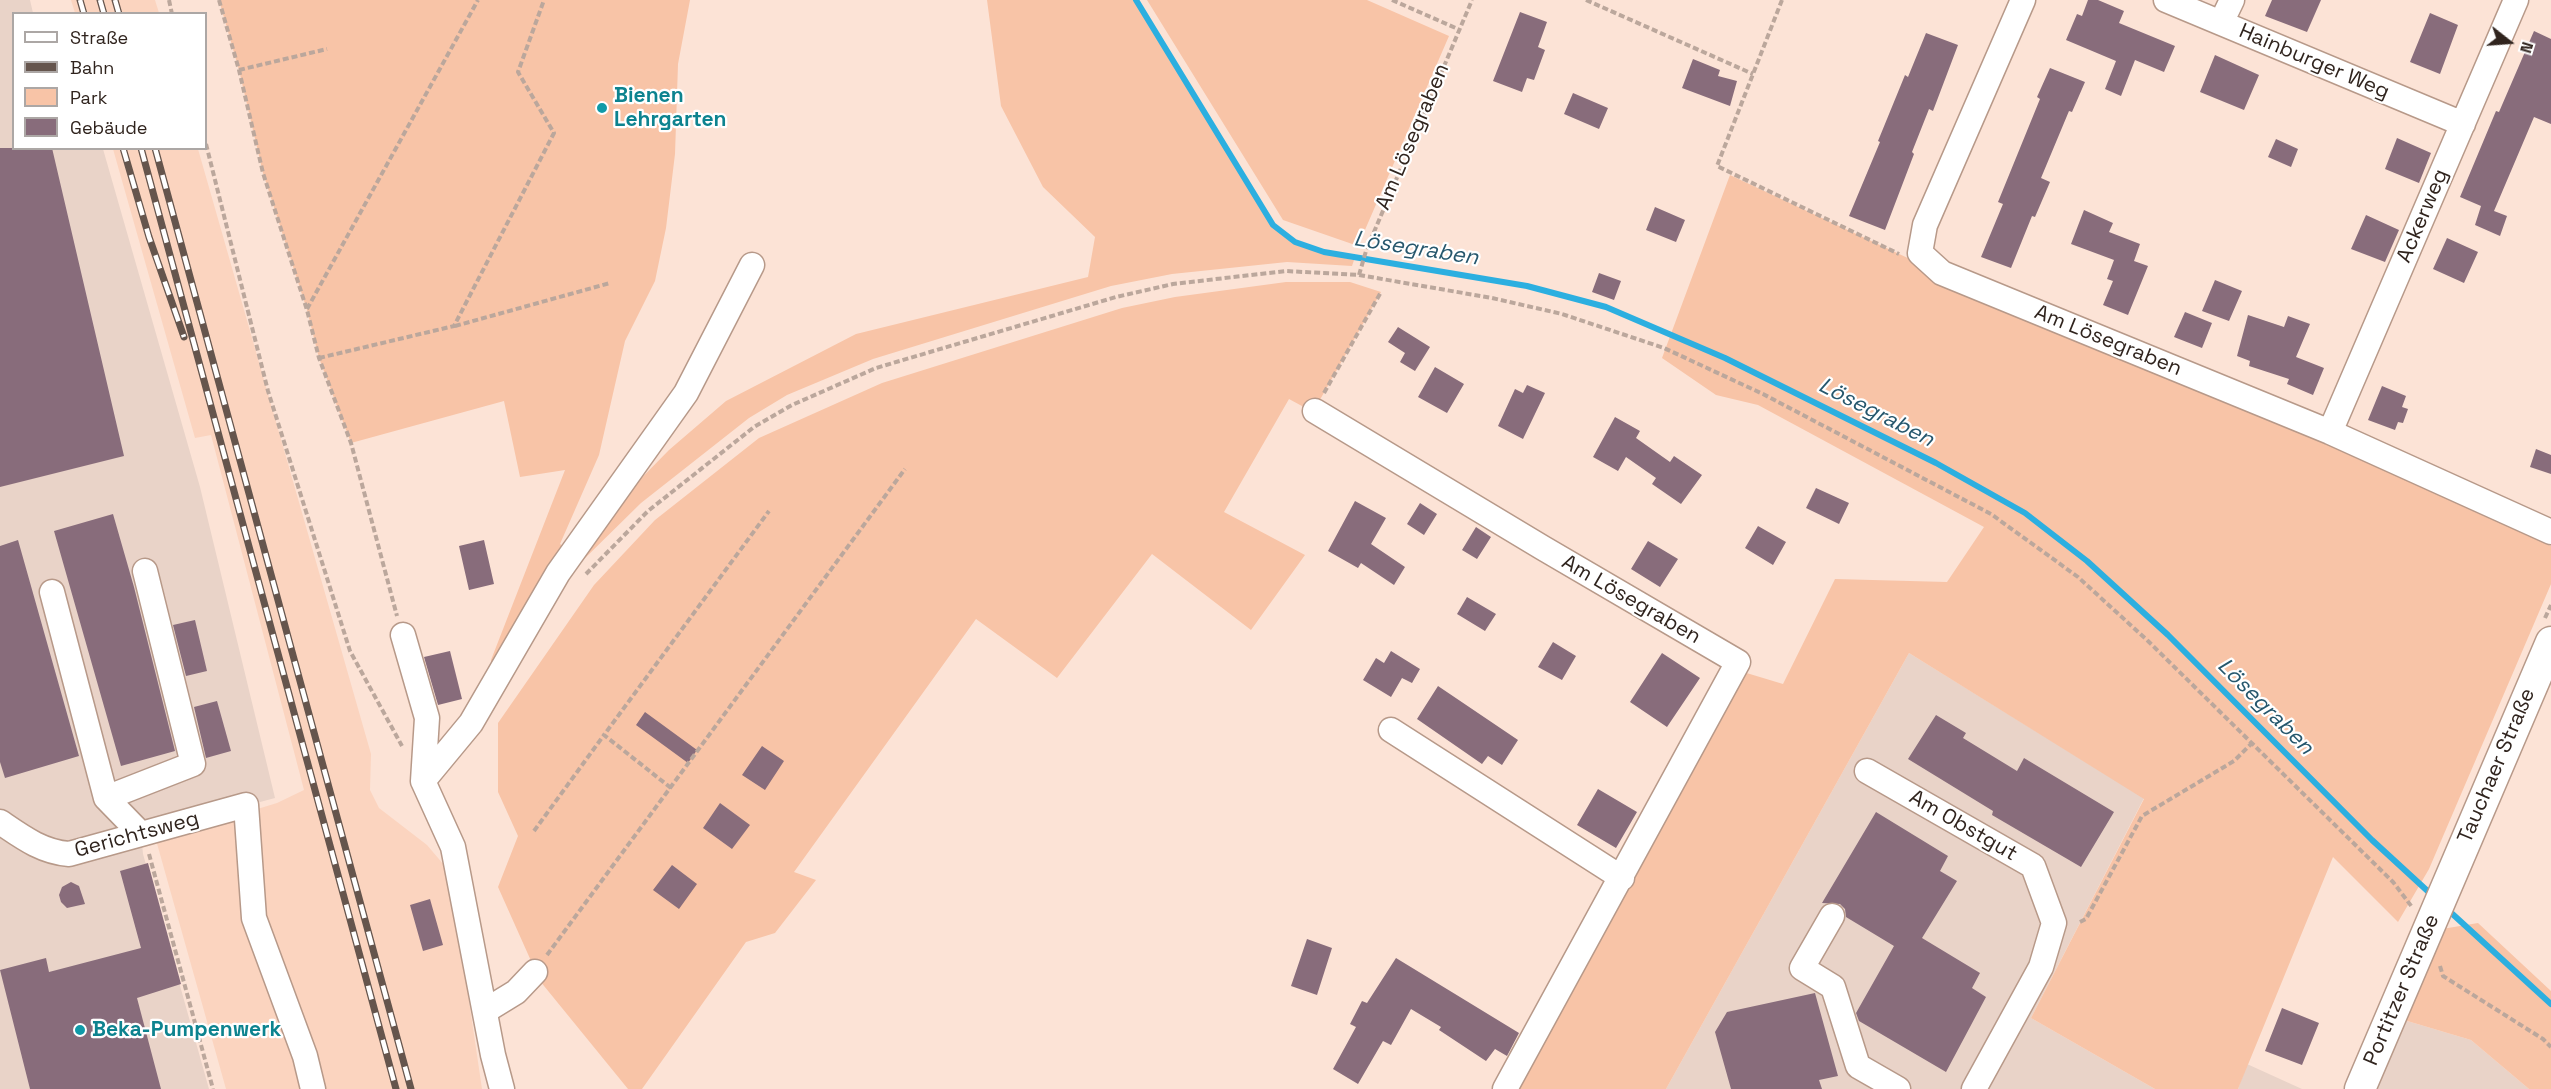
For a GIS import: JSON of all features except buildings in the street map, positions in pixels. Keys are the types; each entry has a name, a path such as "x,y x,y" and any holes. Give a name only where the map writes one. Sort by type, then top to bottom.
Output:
{"main road":[{"name":"Tauchaer Straße","path":"2436,907 2551,642"},
{"name":"Portitzer Straße","path":"2360,1089 2436,907"}],"street":[{"path":"1920,253 1925,225 2023,0"},
{"name":"Hainburger Weg","path":"2166,0 2463,124"},
{"path":"2221,23 2232,0"},
{"name":"Ackerweg","path":"2330,432 2516,0"},
{"name":"Am Lösegraben","path":"1920,253 1942,273 2330,432 2551,532"},
{"path":"423,781 471,723 558,573 686,393 752,265"},
{"name":"Am Lösegraben","path":"1315,411 1359,448 1738,662 1505,1089"},
{"path":"106,798 193,764 145,571"},
{"path":"52,592 106,798 141,834"},
{"path":"403,635 427,718 423,781 453,847 493,1055 502,1089"},
{"path":"1391,730 1622,878"},
{"name":"Am Obstgut","path":"1867,771 2033,866 2054,923 2041,967 1974,1089"},
{"name":"Gerichtsweg","path":"0,822 53,853 69,854 246,806 254,918 305,1056 313,1089"},
{"path":"1832,916 1802,968 1833,987 1858,1066 1898,1089"},
{"path":"485,1011 516,992 535,972"}],"path":[{"path":"219,0 239,70 263,173 307,310 319,358 351,443 403,635"},
{"path":"307,310 478,0"},
{"path":"454,326 554,134 518,72 544,0"},
{"path":"1392,0 1458,29"},
{"name":"Am Lösegraben","path":"1359,275 1366,251 1472,0"},
{"path":"1586,0 1753,74"},
{"path":"1782,0 1717,166 1899,254 1920,253"},
{"path":"239,70 327,49"},
{"path":"207,148 268,391 350,651 375,700 423,781"},
{"path":"580,584 586,574 648,511 753,427 792,405 876,368 1116,297 1173,284 1286,271 1359,275 1492,298 1562,314 1664,348 1773,399 1991,514 2078,577 2148,640 2393,882"},
{"path":"319,358 454,326 610,284"},
{"path":"1315,411 1381,292"},
{"path":"535,972 905,469"},
{"path":"534,831 769,511"},
{"path":"604,735 671,788"},
{"path":"2080,922 2086,919 2142,816 2234,761 2252,743"},
{"path":"141,834 148,849 213,1089"},
{"path":"2436,907 2443,976 2551,1047"}],"shaded area":[{"path":"0,0 30,0 33,12 12,12 12,150 103,150 200,487 275,798 141,834 143,854 209,1089 0,1089"},
{"path":"71,0 155,0 159,12 75,12"},
{"path":"113,150 198,150 371,754 370,790 379,808 427,845 444,865 459,933 482,1089 226,1089 156,840 277,803 304,790 211,435 195,438"},
{"path":"1909,653 2144,798 2031,1018 2155,1089 1666,1089"},
{"path":"2404,1020 2471,1040 2529,1089 2374,1089"},
{"path":"2247,1064 2302,1089 2238,1089"}],"green space":[{"path":"219,0 690,0 678,64 675,154 666,228 655,281 625,341 599,455 560,544 577,555 612,508 669,450 726,401 856,334 1088,277 1095,237 1043,187 1001,106 987,0 1136,0 1272,227 1312,248 1354,260 1352,266 1287,262 1172,274 1111,286 873,359 787,395 749,418 641,503 579,564 494,698 491,690 491,660 565,470 520,477 504,401 351,443 319,358 307,310 263,173 239,70"},
{"path":"1147,0 1367,0 1449,36 1358,246 1283,220"},
{"path":"1730,175 1927,267 2129,350 2385,471 2551,546 2551,584 2429,869 2398,922 2333,857 2238,1089 2155,1089 2031,1018 2144,799 1909,653 1666,1089 1503,1089 1730,668 1783,684 1835,579 1947,582 1984,527 1758,405 1716,395 1662,358"},
{"path":"1286,282 1350,282 1381,292 1313,412 1289,399 1224,512 1305,555 1251,630 1152,554 1057,678 976,619 794,872 816,880 775,933 746,942 642,1089 628,1089 540,981 498,887 518,836 498,792 498,723 594,585 655,520 759,438 882,383 1122,308 1175,297"},
{"path":"2478,923 2551,991 2551,1089 2529,1089 2471,1040 2404,1020 2442,929"}],"waterway":[{"name":"Lösegraben","path":"1136,0 1273,225 1295,242 1324,252 1527,286 1606,307 1725,358 1936,463 2025,513 2087,561 2168,635 2372,840 2433,896"},
{"name":"Lösegraben","path":"2447,909 2551,1004"}],"railway":[{"path":"80,0 83,12"},
{"path":"100,0 103,12"},
{"path":"115,0 118,12"},
{"path":"124,150 149,237 184,337"},
{"path":"142,150 396,1089"},
{"path":"156,150 411,1089"}],"place":[{"name":"Bienen Lehrgarten","path":"602,108"},
{"name":"Beka-Pumpenwerk","path":"80,1030"}]}
